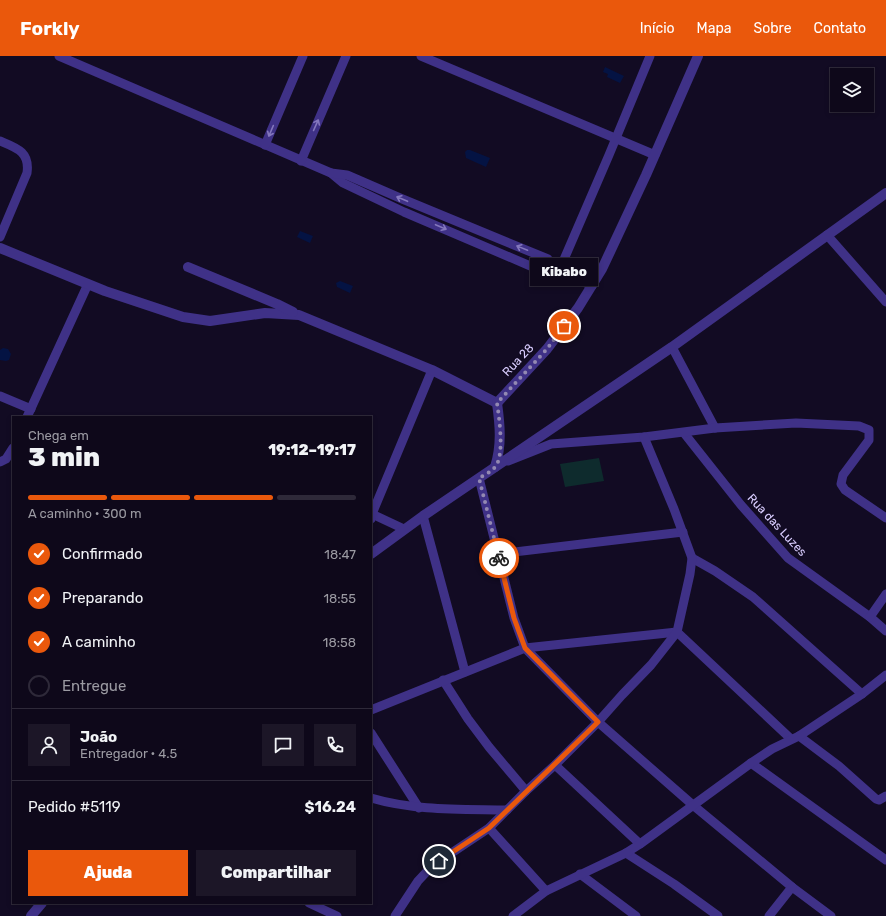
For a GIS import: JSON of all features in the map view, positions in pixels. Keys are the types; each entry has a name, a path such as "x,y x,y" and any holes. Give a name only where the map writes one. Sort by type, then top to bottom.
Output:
{"street":[{"path":"59,56 301,161 331,173 347,175 548,258 556,270"},
{"path":"265,145 303,56"},
{"path":"301,161 346,56"},
{"path":"421,56 655,155"},
{"path":"556,270 616,139 650,56"},
{"name":"Rua 28","path":"497,403 547,349 592,286 618,237 698,56"},
{"path":"0,141 22,152 28,165 27,173 0,238"},
{"path":"331,173 343,183 411,215 542,271 556,270 592,286"},
{"path":"372,553 423,516 672,347 886,193"},
{"path":"828,235 886,302"},
{"path":"0,248 88,284 183,317 210,321 271,313 299,315"},
{"path":"188,267 432,370 497,403 501,435 496,467"},
{"path":"0,396 29,413 88,284"},
{"path":"254,315 260,309 261,305 260,300 255,295"},
{"path":"672,347 715,428"},
{"path":"404,530 372,517 432,370"},
{"path":"496,467 551,444 644,437 715,428 796,423 859,426 869,430 869,440 843,475 841,484 845,490 886,518"},
{"name":"Rua das Luzes","path":"684,433 741,505 788,558 870,617 886,631"},
{"path":"395,916 418,881 432,866 489,828 526,791 555,765 598,722 651,665 677,632 690,574 692,558 683,532 644,437"},
{"path":"0,462 6,459 12,450"},
{"path":"479,478 514,618 525,648 598,722 694,806 792,887 831,916"},
{"path":"423,516 465,672"},
{"path":"498,554 683,532"},
{"path":"692,558 715,570 753,597 862,694"},
{"path":"870,617 886,594"},
{"path":"372,710 525,648 677,632 795,738 840,766 876,799 879,800 886,796"},
{"path":"513,916 546,891 626,853 640,844 751,763 772,749 795,738 862,694 886,675"},
{"path":"443,680 489,747 526,791"},
{"path":"372,735 419,808"},
{"path":"751,763 886,860"},
{"path":"555,765 640,844"},
{"path":"372,798 391,804 419,808 507,810"},
{"path":"489,828 546,891"},
{"path":"626,853 674,884 718,916"},
{"path":"580,874 636,916"},
{"path":"769,916 792,887"},
{"path":"31,916 41,904"},
{"path":"35,916 41,904"},
{"path":"311,904 337,916"}],"green space":[{"path":"599,458 604,481 565,487 560,464"}],"shaded area":[{"path":"605,67 624,76 620,83 607,77 608,74 603,72"},
{"path":"467,150 490,158 486,167 466,158 465,152"},
{"path":"300,231 313,236 310,243 297,237"},
{"path":"340,281 353,286 350,293 337,287 336,283"},
{"path":"3,348 8,349 11,354 9,360 0,360 0,350"}],"way so far":[{"path":"499,558 479,478 496,467 498,459 501,435 497,403 547,349 564,326"}],"place":[{"name":"Kibabo","path":"564,326"}],"route":[{"path":"439,861 489,828 598,722 525,648 514,618 499,558"}]}
